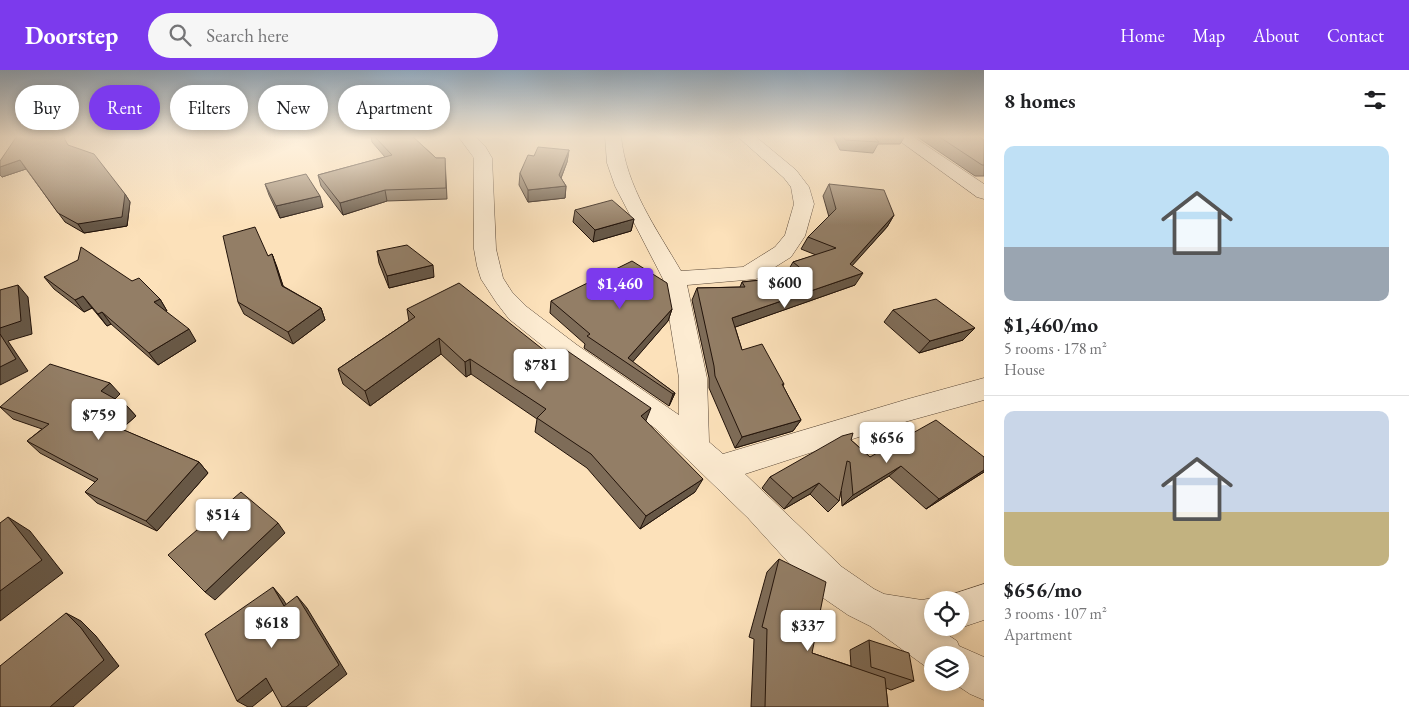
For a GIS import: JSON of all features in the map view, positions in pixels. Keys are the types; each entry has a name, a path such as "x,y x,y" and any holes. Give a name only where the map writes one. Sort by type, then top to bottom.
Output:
{"street":[{"path":"483,166 487,258 492,279 504,298 534,326 664,420 694,446 829,580 930,646"},
{"path":"616,166 623,186 657,252 674,279 693,378 694,446"},
{"path":"674,279 748,274 783,252 794,236 804,204 800,187 790,174 780,166"},
{"path":"944,166 984,193"},
{"path":"719,469 908,410 984,389"},
{"path":"969,607 984,602"},
{"path":"880,612 924,619"},
{"path":"969,671 984,680"}],"building":[{"path":"24,166 103,166 125,194 122,217 78,224 58,213"},
{"path":"352,166 445,166 446,188 385,190 340,203 318,175"},
{"path":"523,166 563,166 559,175 566,186 528,190 520,173"},
{"path":"306,174 320,196 276,206 265,184"},
{"path":"829,184 884,190 894,215 850,264 863,273 732,318 742,350 762,344 801,420 742,437 715,376 697,288 745,287 742,282 809,275 793,262 836,248 808,237 836,209"},
{"path":"612,200 634,219 595,230 575,210"},
{"path":"255,227 268,256 272,254 282,286 321,308 288,332 238,302 223,236"},
{"path":"407,245 433,265 387,276 377,251"},
{"path":"81,247 132,281 139,278 160,299 154,302 189,329 149,353 102,312 98,314 83,296 75,300 44,277 78,260"},
{"path":"632,261 667,283 672,309 628,358 675,393 673,394 587,336 590,334 551,301"},
{"path":"459,283 555,359 566,350 651,408 641,416 703,479 646,516 591,454 537,418 546,409 470,359 465,362 439,338 365,391 338,369 415,317 407,309"},
{"path":"18,285 21,321 0,328 0,290"},
{"path":"936,299 975,328 930,341 893,310"},
{"path":"0,334 16,359 0,367"},
{"path":"50,364 110,383 101,391 126,405 105,422 199,462 146,521 85,492 98,479 27,441 49,424 0,407"},
{"path":"936,420 984,457 984,470 939,499 901,466 853,495 850,462 847,461 839,501 819,483 793,498 770,477 842,436 853,433 851,440 870,457"},
{"path":"241,492 278,523 205,592 168,555"},
{"path":"8,517 42,560 0,591 0,523"},
{"path":"779,559 826,582 812,653 885,678 888,707 765,707 767,629 762,627"},
{"path":"273,587 284,606 297,596 339,665 286,707 282,707 266,678 237,701 205,634"},
{"path":"66,613 81,628 104,660 50,707 0,707 0,666"},
{"path":"869,640 909,653 914,681 871,667"}]}
